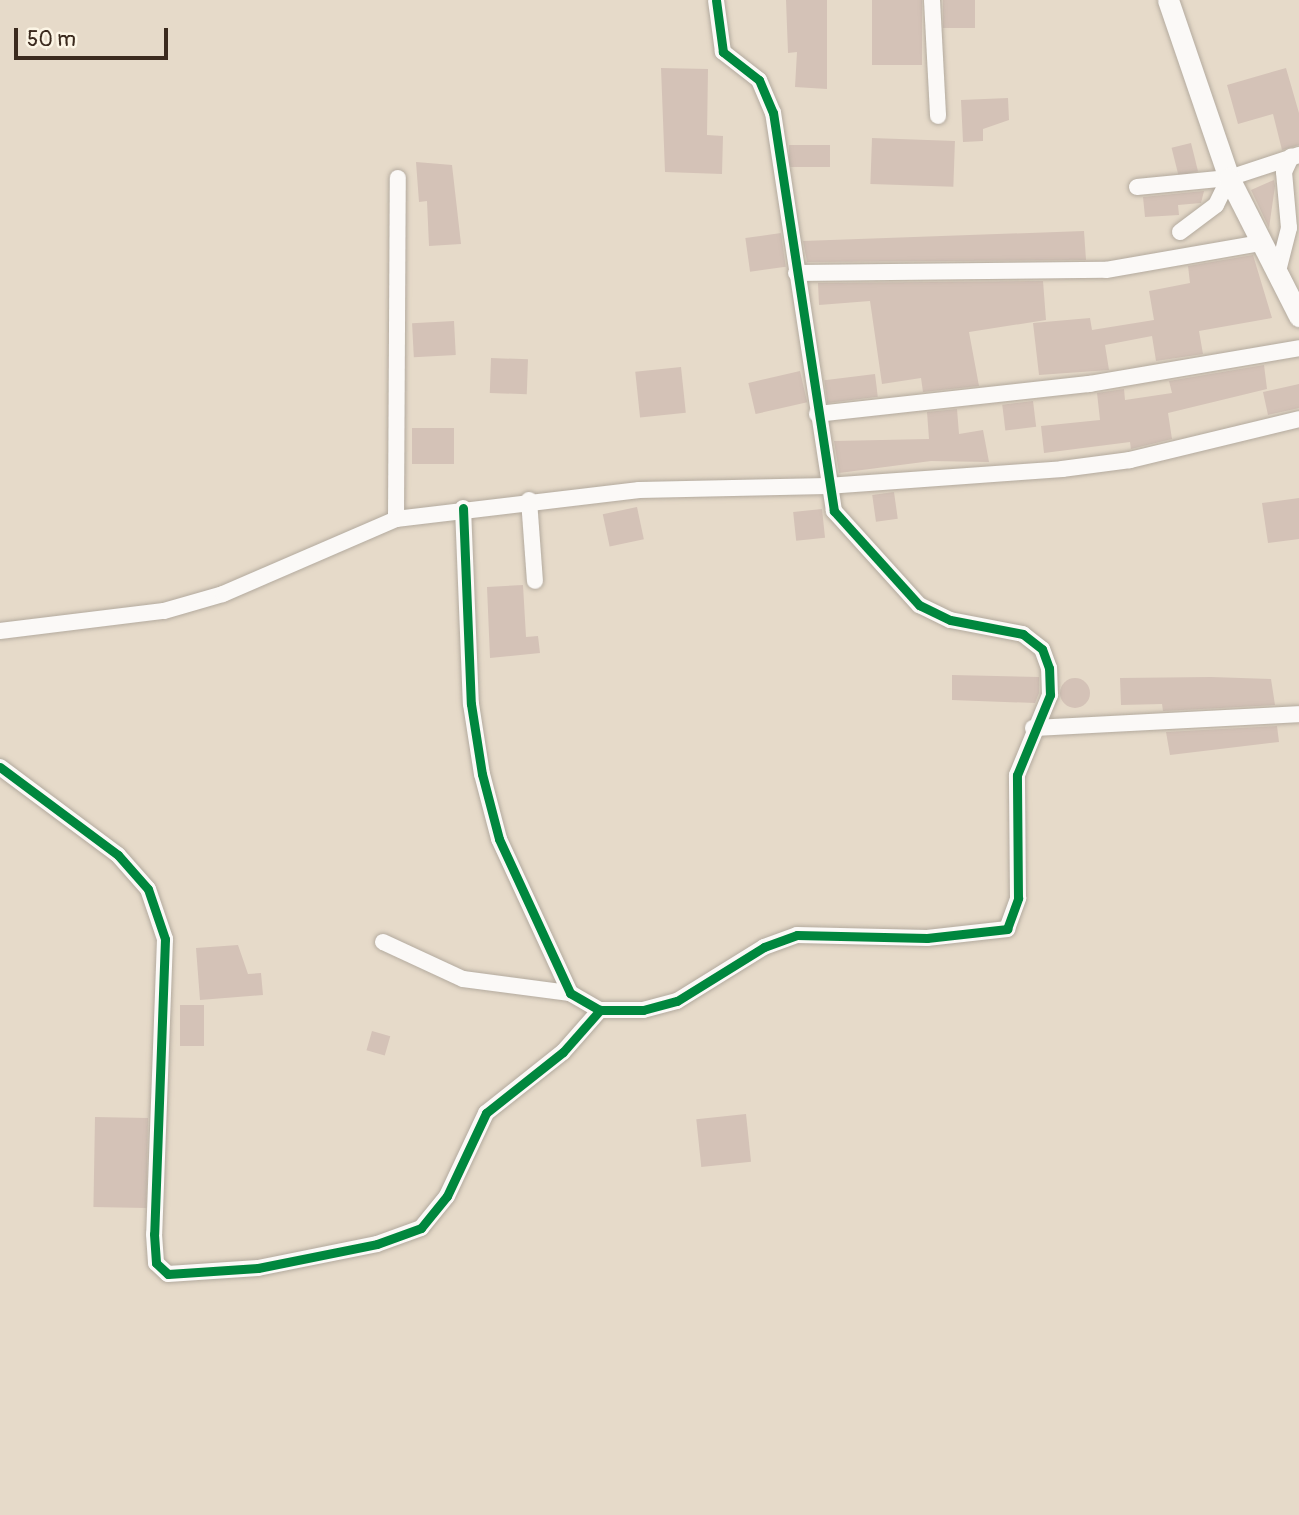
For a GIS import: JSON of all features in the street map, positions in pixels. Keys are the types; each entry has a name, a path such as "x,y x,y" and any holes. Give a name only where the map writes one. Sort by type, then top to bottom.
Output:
{"street":[{"path":"383,942 463,979 570,993 600,1010 677,1001 764,947 797,935 927,938 1007,929 1018,898 1017,775 1033,728 1050,695 1042,649 1023,634 950,620 919,605 845,529 827,486 768,93 723,52 716,0"},
{"path":"932,0 938,116"},
{"path":"1168,0 1229,178 1299,316"},
{"path":"1137,187 1229,178 1295,156"},
{"path":"1277,275 1289,228 1284,172 1295,156"},
{"path":"396,519 398,178"},
{"path":"1180,232 1216,205 1229,178"},
{"path":"796,273 1106,270 1260,243"},
{"path":"817,414 1051,389 1299,348"},
{"path":"0,631 200,601 396,519 463,508 529,500 827,486 1116,462 1299,419"},
{"path":"529,500 535,581"},
{"path":"463,508 471,704 482,774 499,839 570,993"},
{"path":"1033,728 1299,714"},
{"path":"0,767 118,855 148,889 165,939 154,1234 156,1263 167,1274 258,1268 377,1244 421,1228 447,1196 486,1113 562,1052 600,1010"}],"building":[{"path":"786,0 827,0 827,89 795,87 797,52 788,53"},
{"path":"872,0 922,0 922,65 872,65"},
{"path":"943,0 975,0 975,28 943,28"},
{"path":"661,68 708,69 707,135 723,136 722,174 665,172"},
{"path":"1286,68 1299,113 1299,145 1282,150 1273,114 1238,124 1227,85"},
{"path":"1008,98 1009,120 983,129 983,141 963,142 961,100"},
{"path":"872,138 955,141 953,187 870,184"},
{"path":"1191,143 1198,171 1179,176 1172,148"},
{"path":"789,145 830,145 830,167 789,167"},
{"path":"416,162 452,165 461,244 429,246 427,201 419,202"},
{"path":"1274,180 1275,186 1269,228 1251,190"},
{"path":"1204,191 1201,203 1178,205 1179,215 1145,217 1143,197"},
{"path":"1084,231 1086,260 807,262 803,241"},
{"path":"781,233 786,267 750,272 745,238"},
{"path":"1253,255 1272,318 1199,331 1203,354 1156,361 1152,336 1105,345 1109,370 1039,375 1033,323 1090,318 1092,330 1154,320 1149,291 1190,283 1188,266"},
{"path":"1043,281 1046,320 969,332 979,386 923,392 921,378 882,384 870,301 819,305 818,283"},
{"path":"454,321 456,355 414,357 412,323"},
{"path":"491,358 528,359 527,394 490,393"},
{"path":"1264,365 1267,389 1168,413 1172,439 1131,449 1130,442 1044,453 1041,426 1100,420 1097,393 1124,389 1125,400 1172,393 1169,381"},
{"path":"681,367 686,413 640,418 635,372"},
{"path":"800,371 807,402 756,414 748,383"},
{"path":"875,374 878,397 827,403 824,380"},
{"path":"1299,384 1299,408 1268,415 1263,392"},
{"path":"1033,401 1036,427 1005,431 1002,405"},
{"path":"957,409 959,434 983,430 989,462 931,461 839,473 834,441 929,439 927,412"},
{"path":"412,428 454,428 454,464 412,464"},
{"path":"894,492 898,519 876,522 872,495"},
{"path":"1299,498 1299,539 1268,543 1262,503"},
{"path":"637,507 644,539 610,547 603,514"},
{"path":"822,509 825,538 796,541 793,512"},
{"path":"523,585 526,637 538,636 540,653 490,658 487,587"},
{"path":"952,675 1039,677 1039,693 1035,703 952,700"},
{"path":"1075,678 1086,682 1090,693 1086,704 1075,708 1064,704 1060,693 1064,682"},
{"path":"1120,678 1271,679 1275,705 1163,711 1162,704 1121,705"},
{"path":"1277,726 1279,742 1170,755 1166,732"},
{"path":"238,945 248,974 261,973 263,995 200,1000 196,948"},
{"path":"180,1005 204,1005 204,1046 180,1046"},
{"path":"372,1031 390,1036 385,1055 366,1050"},
{"path":"746,1114 751,1162 701,1167 696,1119"},
{"path":"95,1117 148,1118 146,1208 93,1207"}],"cycle path":[{"path":"463,508 471,704 482,774 499,839 570,993 600,1010 643,1010 677,1001 764,947 797,935 927,938 1007,929 1018,898 1017,775 1050,695 1049,668 1042,649 1023,634 950,620 919,605 834,511 773,113 759,80 723,52 716,0"},
{"path":"0,767 118,855 148,889 165,939 154,1234 156,1263 168,1274 258,1268 377,1244 421,1228 447,1196 486,1113 563,1052 600,1010"}]}
